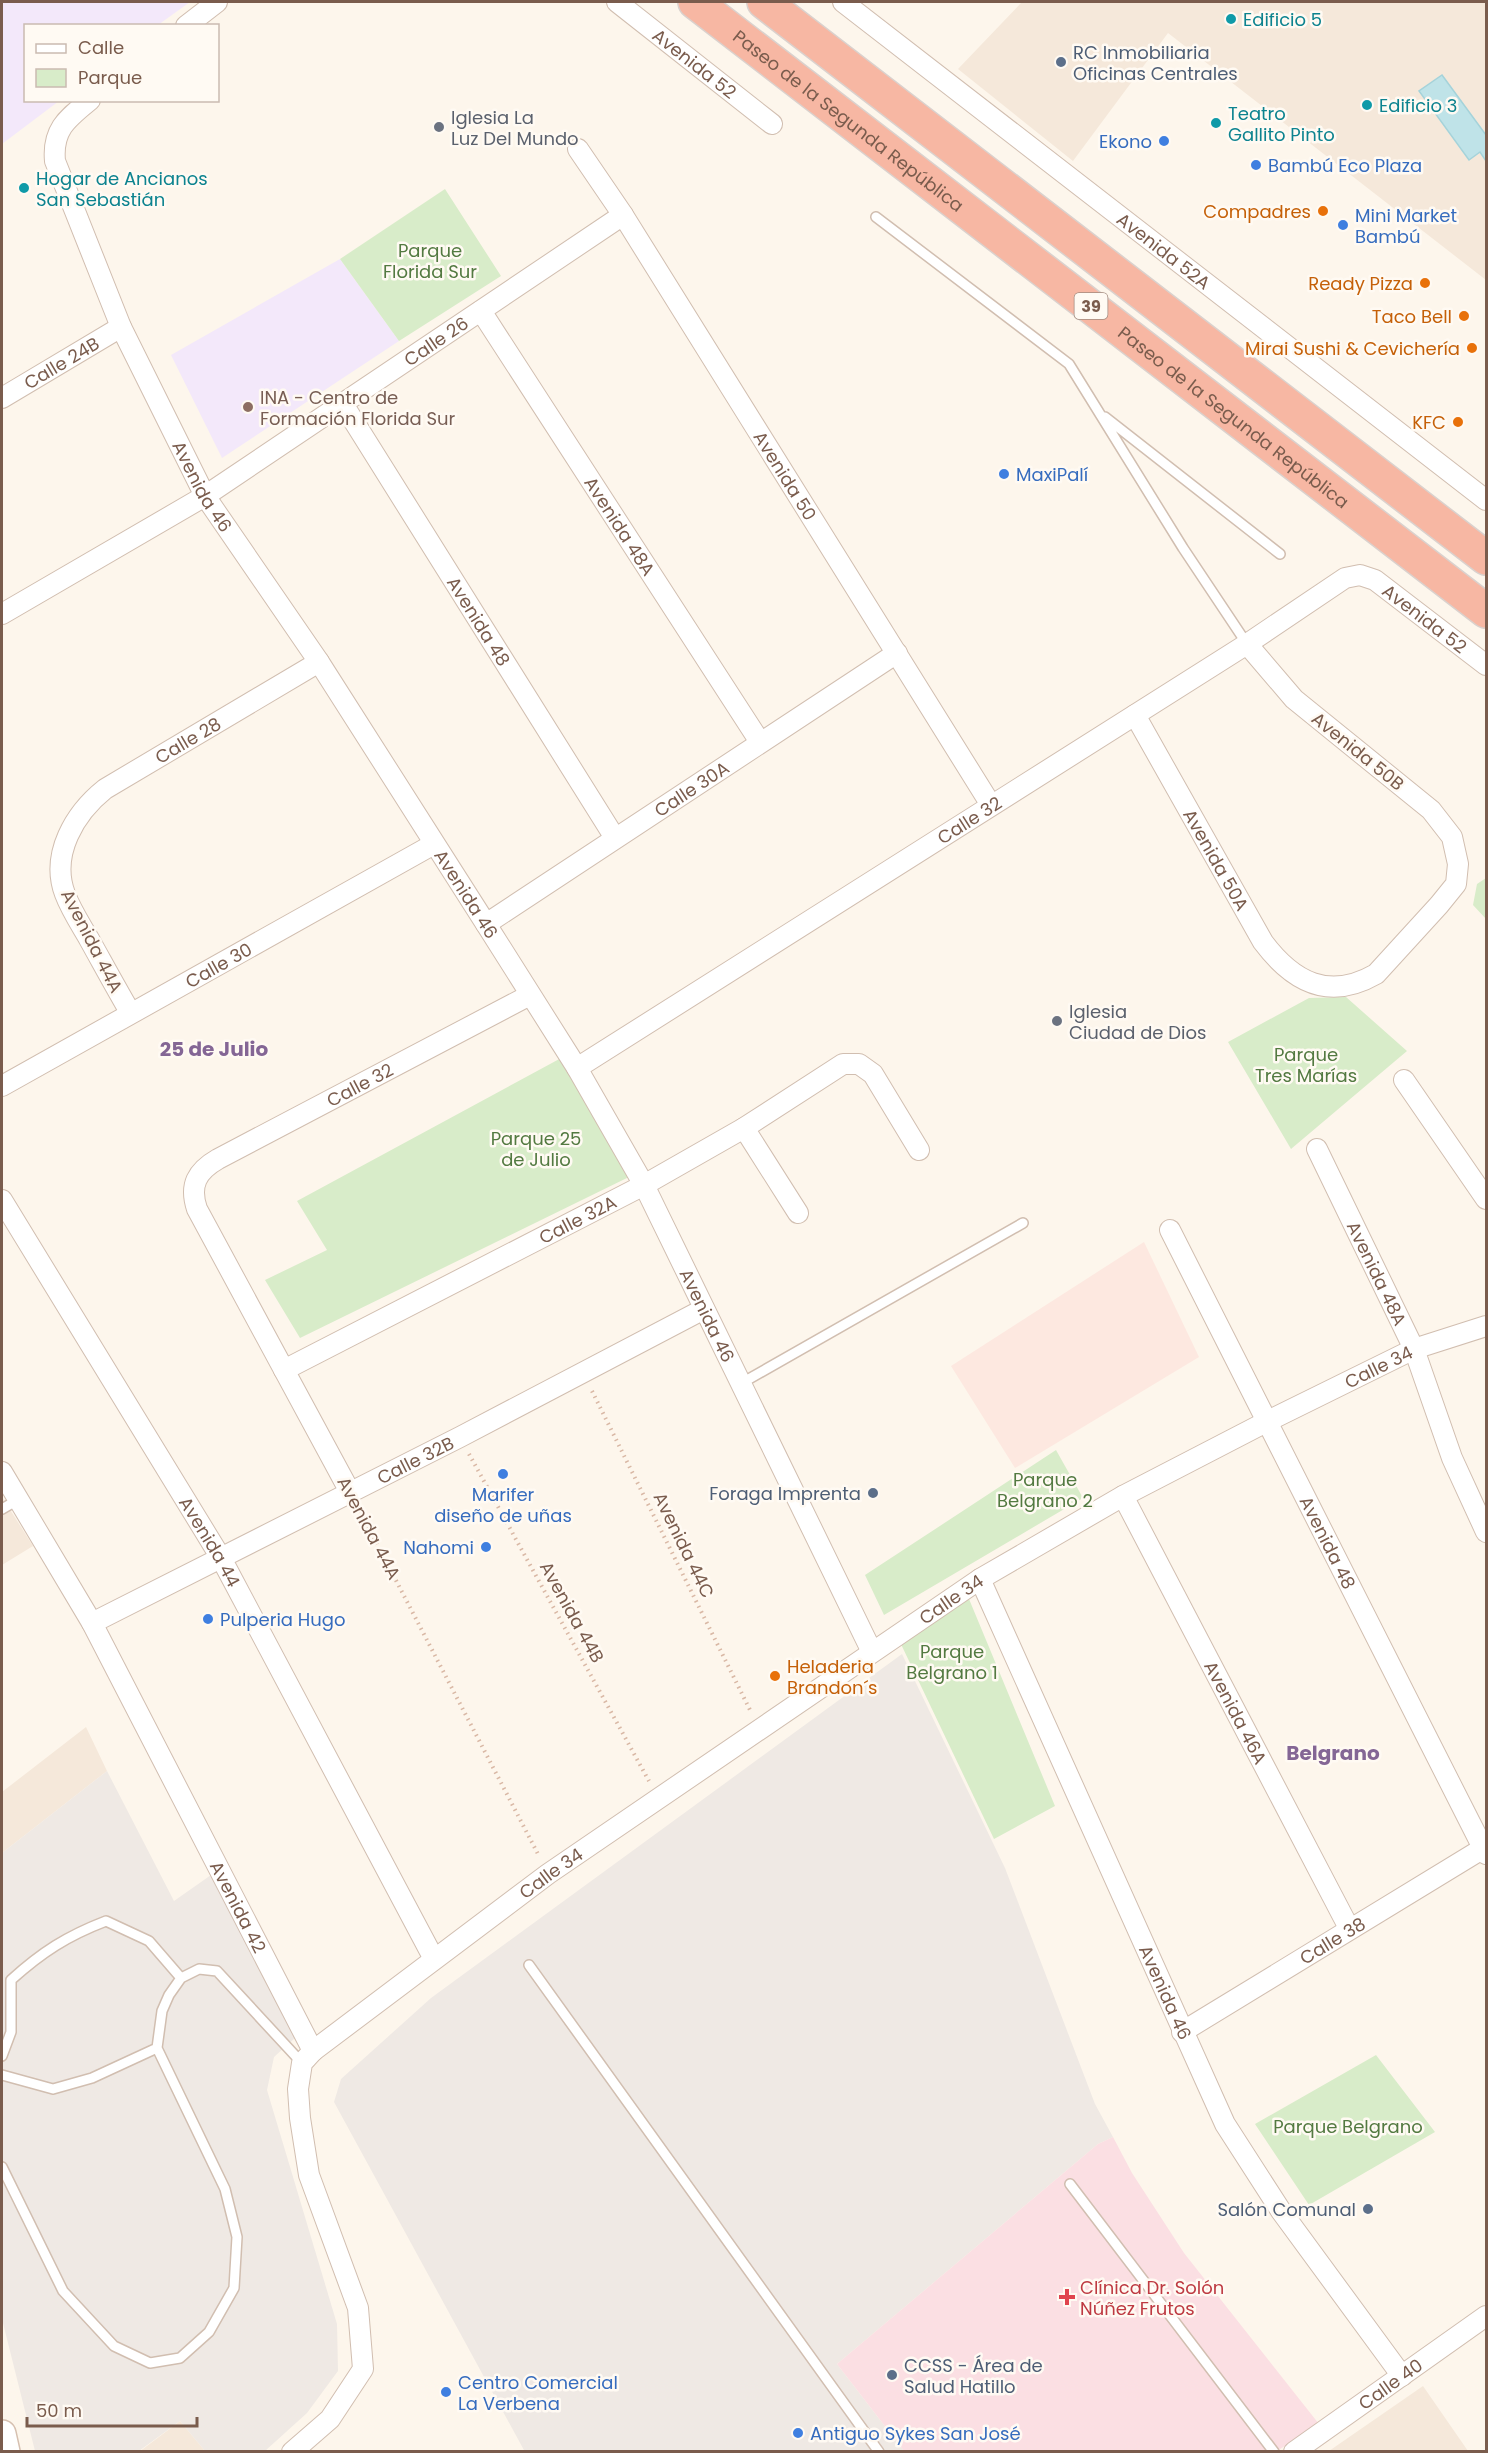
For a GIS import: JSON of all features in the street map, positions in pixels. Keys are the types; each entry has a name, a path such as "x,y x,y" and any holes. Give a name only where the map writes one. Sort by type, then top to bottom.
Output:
{"highway":[{"name":"Paseo de la Segunda República","path":"695,2 1486,611"},
{"name":"39","path":"764,2 1486,558"}],"street":[{"path":"189,24 217,2"},
{"name":"Avenida 52","path":"617,2 772,124"},
{"name":"Avenida 52A","path":"843,2 867,9 1482,490"},
{"name":"Avenida 46","path":"87,102 66,119 56,143 55,160 121,327 205,496 319,662 577,1068 644,1185 872,1652"},
{"name":"Avenida 50","path":"578,149 623,215 990,805"},
{"name":"Calle 26","path":"2,614 205,496 623,215"},
{"name":"Avenida 48A","path":"481,311 760,742"},
{"name":"Calle 24B","path":"2,398 121,327"},
{"name":"Avenida 48","path":"343,404 615,838"},
{"name":"Avenida 52","path":"1360,575 1375,580 1389,589 1486,665"},
{"name":"Calle 32","path":"577,1068 1247,644 1345,578 1360,575"},
{"name":"Avenida 50B","path":"1247,644 1294,699 1431,810 1452,837 1458,864 1458,878 1452,890 1376,974 1347,984 1320,985"},
{"name":"Calle 30A","path":"486,924 897,653"},
{"name":"Calle 28","path":"70,832 88,804 105,789 319,662"},
{"name":"Avenida 50A","path":"1135,714 1263,942 1288,971 1310,983 1320,985"},
{"name":"Avenida 44A","path":"70,832 61,863 65,895 130,1012"},
{"name":"Calle 30","path":"2,1086 130,1012 434,844"},
{"name":"Calle 32","path":"194,1182 202,1170 218,1158 530,995"},
{"name":"Calle 32A","path":"284,1370 644,1185 744,1128 843,1064 855,1063 864,1066 880,1083 920,1150"},
{"path":"1404,1080 1486,1199"},
{"path":"744,1128 798,1213"},
{"name":"Avenida 48A","path":"1317,1149 1414,1349 1452,1458 1486,1532"},
{"name":"Avenida 44A","path":"194,1182 193,1194 197,1209 350,1492"},
{"name":"Avenida 44","path":"2,1200 221,1558 434,1959"},
{"name":"Avenida 48","path":"1170,1230 1484,1851"},
{"name":"Calle 32B","path":"92,1623 584,1374 704,1309"},
{"name":"Calle 34","path":"307,2057 548,1874 980,1579 1123,1496 1268,1421 1414,1349 1486,1326"},
{"name":"Avenida 42","path":"2,1472 92,1623 307,2057"},
{"name":"Avenida 46A","path":"1123,1496 1349,1928"},
{"name":"Avenida 46","path":"980,1579 1225,2124 1281,2211 1402,2376"},
{"name":"Calle 38","path":"1182,2032 1349,1928 1484,1851"},
{"path":"292,2451 330,2419 363,2369 358,2308 309,2175 298,2090 307,2057"},
{"name":"Calle 40","path":"1294,2451 1486,2316"},
{"path":"2,2434 6,2451"}],"lane":[{"path":"876,217 1069,364 1183,548 1247,644"},
{"path":"1101,414 1280,554"},
{"path":"740,1384 1023,1223"},
{"path":"2,1509 19,1500"},
{"path":"2,2056 11,2032 11,1980 32,1961 72,1934 106,1921 149,1941 181,1978"},
{"path":"529,1965 879,2451"},
{"path":"2,2167 63,2291 114,2346 150,2363 180,2358 209,2332 234,2288 237,2237 225,2189 157,2048 162,2011 169,1995 181,1978 199,1969 217,1971 307,2057"},
{"path":"2,2075 53,2089 92,2078 157,2048"},
{"path":"1071,2184 1274,2451"}],"path":[{"name":"Avenida 44C","path":"584,1374 760,1729"},
{"name":"Avenida 44B","path":"460,1437 659,1800"},
{"name":"Avenida 44A","path":"350,1492 548,1874"}],"shaded area":[{"path":"2,2 190,2 159,24 24,24 24,102 58,102 2,144"},
{"path":"1022,2 1486,2 1486,280 1168,33 1073,161 958,69"},
{"name":"INA - Centro de Formación Florida Sur","path":"340,259 399,341 222,458 171,355"},
{"path":"1144,1242 1199,1357 1015,1468 951,1366"},
{"path":"2,1497 33,1546 2,1565"},
{"path":"902,1654 1005,1868 1095,2104 1113,2137 1098,2144 837,2364 904,2451 525,2452 334,2102 341,2079 431,1998"},
{"path":"86,1727 107,1771 2,1853 2,1792"},
{"path":"107,1771 174,1901 211,1875 295,2038 274,2057 267,2090 337,2324 338,2371 307,2413 265,2451 205,2451 180,2421 139,2451 35,2451 2,2319 2,1853"},
{"name":"Clínica Dr. Solón Núñez Frutos","path":"1113,2137 1132,2173 1184,2253 1319,2424 1277,2451 904,2451 837,2364 1098,2144"},
{"path":"1423,2386 1468,2451 1329,2451"},
{"path":"180,2421 205,2451 139,2452"}],"green space":[{"name":"Parque Florida Sur","path":"445,189 501,276 399,341 340,259"},
{"path":"1486,878 1486,919 1473,905 1477,884"},
{"name":"Parque Tres Marías","path":"1346,997 1407,1051 1291,1149 1228,1042 1309,998"},
{"name":"Parque 25 de Julio","path":"563,1057 631,1176 300,1338 265,1280 327,1250 297,1201"},
{"name":"Parque Belgrano 2","path":"1056,1450 1083,1498 884,1615 865,1575"},
{"name":"Parque Belgrano 1","path":"969,1599 1055,1806 994,1839 899,1640"},
{"name":"Parque Belgrano","path":"1376,2055 1435,2132 1309,2205 1255,2124"}],"water":[{"path":"1442,75 1486,135 1486,161 1480,152 1469,160 1419,91"}],"place":[{"name":"Edificio 5","path":"1231,19"},
{"name":"RC Inmobiliaria Oficinas Centrales","path":"1061,62"},
{"name":"Edificio 3","path":"1367,105"},
{"name":"Teatro Gallito Pinto","path":"1216,123"},
{"name":"Iglesia La Luz Del Mundo","path":"439,127"},
{"name":"Ekono","path":"1164,141"},
{"name":"Bambú Eco Plaza","path":"1256,165"},
{"name":"Hogar de Ancianos San Sebastián","path":"24,188"},
{"name":"Compadres","path":"1323,211"},
{"name":"Mini Market Bambú","path":"1343,225"},
{"name":"Ready Pizza","path":"1425,283"},
{"name":"Taco Bell","path":"1464,316"},
{"name":"Mirai Sushi & Cevichería","path":"1472,348"},
{"name":"INA - Centro de Formación Florida Sur","path":"248,407"},
{"name":"KFC","path":"1458,422"},
{"name":"MaxiPalí","path":"1004,474"},
{"name":"Iglesia Ciudad de Dios","path":"1057,1021"},
{"name":"Marifer diseño de uñas","path":"503,1474"},
{"name":"Foraga Imprenta","path":"873,1493"},
{"name":"Nahomi","path":"486,1547"},
{"name":"Pulperia Hugo","path":"208,1619"},
{"name":"Heladeria Brandon´s","path":"775,1676"},
{"name":"Salón Comunal","path":"1368,2209"},
{"name":"Clínica Dr. Solón Núñez Frutos","path":"1067,2297"},
{"name":"CCSS - Área de Salud Hatillo","path":"892,2375"},
{"name":"Centro Comercial La Verbena","path":"446,2392"},
{"name":"Antiguo Sykes San José","path":"798,2433"}],"district":[{"name":"25 de Julio","path":"214,1049"},
{"name":"Belgrano","path":"1333,1753"}]}
